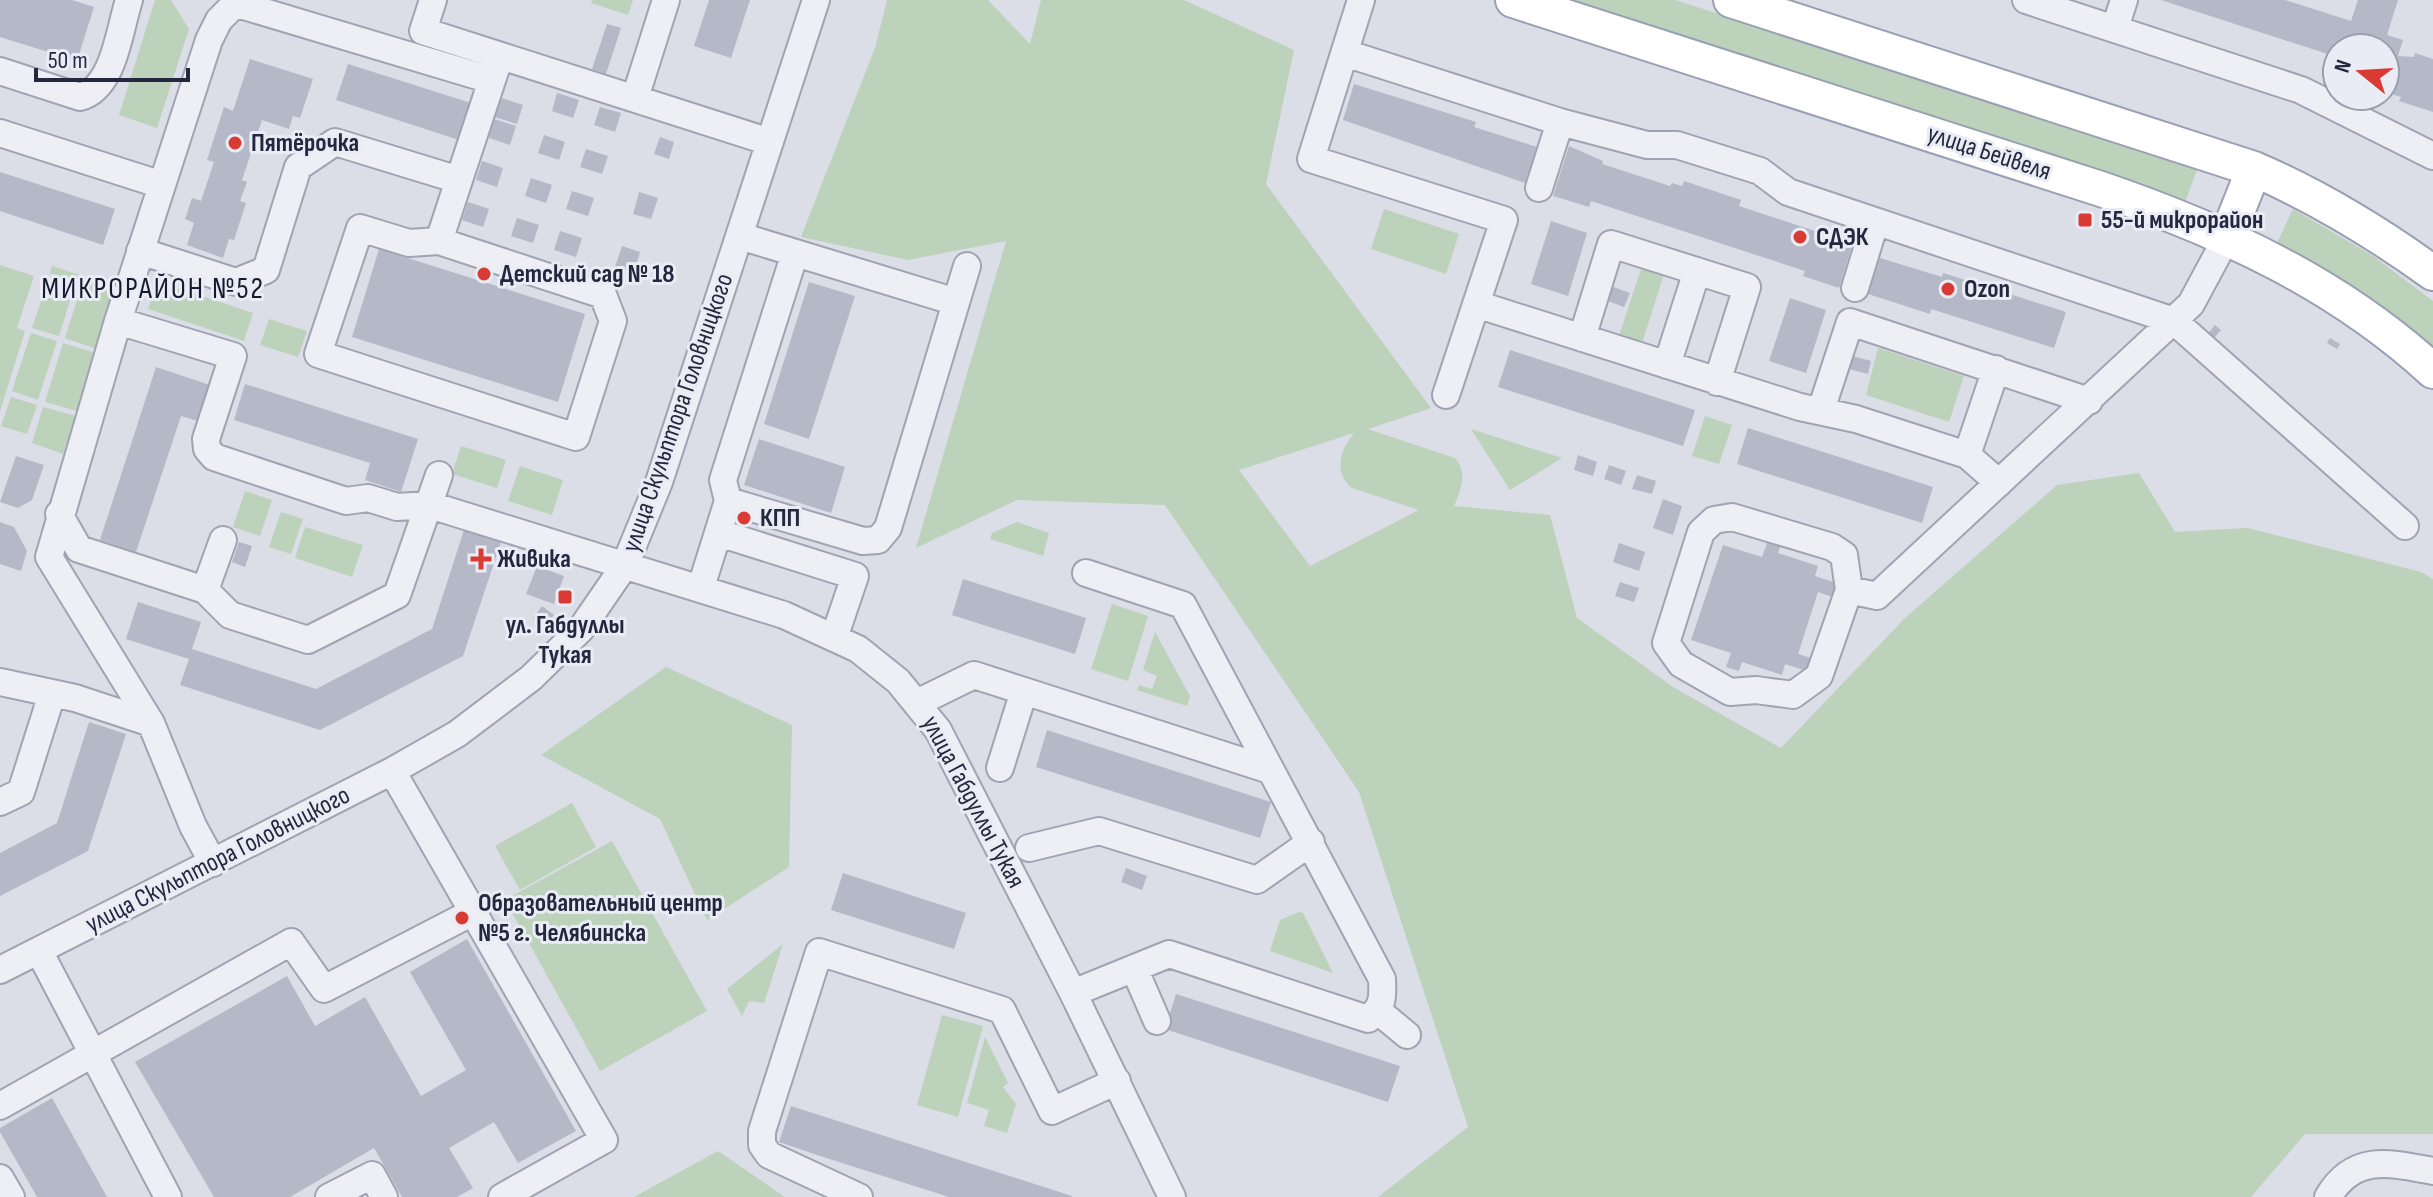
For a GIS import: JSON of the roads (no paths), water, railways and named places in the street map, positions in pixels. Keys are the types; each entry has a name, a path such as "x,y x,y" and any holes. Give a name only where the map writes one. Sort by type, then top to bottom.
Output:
{"main road":[{"name":"улица Бейвеля","path":"1513,0 2101,189 2227,237 2306,277 2356,308 2433,371"},
{"path":"1731,0 1788,9 2254,169 2320,199 2384,237 2433,273"},
{"path":"2227,237 2254,169"}],"street":[{"path":"0,71 80,97 93,93 104,81 129,0"},
{"path":"433,0 423,31 496,68"},
{"path":"635,98 666,0"},
{"name":"улица Скульптора Головницкого","path":"0,970 392,771 457,734 531,678 581,629 625,565 659,482 816,0"},
{"path":"1361,0 1311,159 1504,220 1446,395"},
{"path":"2026,0 2301,90 2433,156"},
{"path":"2115,28 2124,0"},
{"path":"213,863 193,826 151,723 49,557 59,514 140,251 209,40 219,20 236,2 496,68 635,98 770,142"},
{"path":"1345,53 1560,122 1647,145 1677,145 1760,171 1788,192 2174,321 2405,526"},
{"path":"439,241 496,68"},
{"path":"1539,188 1560,122"},
{"path":"0,133 162,185"},
{"path":"140,251 236,282 266,270 298,167 335,142 459,180"},
{"path":"1855,288 1875,223"},
{"path":"360,228 409,243 439,241 603,295 613,321 576,437 318,354 360,228"},
{"path":"740,236 956,302"},
{"path":"1849,590 1877,596 2089,401 2191,304 2227,237"},
{"path":"1582,338 1611,244 1747,287 1717,382"},
{"path":"701,587 728,501 723,480 795,253"},
{"path":"728,501 863,541 878,540 888,528 967,266"},
{"path":"1667,365 1697,271"},
{"path":"1476,304 1717,382 1967,455 1999,483"},
{"name":"улица Габдуллы Тукая","path":"118,321 233,356 206,439 207,449 214,457 346,501 368,498 397,507 430,505 701,587 784,615 858,649 919,702 938,730 1073,993 1172,1197"},
{"path":"1821,410 1850,322 2089,401"},
{"path":"1967,455 1996,369"},
{"path":"59,514 79,549 205,590 230,615 308,640 397,595 439,475"},
{"path":"1732,517 1832,547 1844,555 1849,590 1819,676 1793,695 1756,690 1730,692 1681,664 1666,643 1701,532 1714,520 1732,517"},
{"path":"719,533 855,576 834,638"},
{"path":"205,590 223,540"},
{"path":"1073,993 1169,954 1368,1019 1378,1011 1383,999 1382,979 1183,605 1086,573"},
{"path":"919,702 974,675 1270,770"},
{"path":"0,682 151,723"},
{"path":"1000,768 1024,691"},
{"path":"0,802 21,792 52,694"},
{"path":"392,771 604,1140 502,1197"},
{"path":"1029,848 1099,831 1257,880 1311,842"},
{"path":"0,1106 291,942 324,989 473,912"},
{"path":"39,951 168,1197"},
{"path":"859,1197 769,1155 762,1145 762,1131 819,952 1002,1010 1052,1111 1117,1081"},
{"path":"1134,968 1157,1021"},
{"path":"1378,1011 1407,1035"},
{"path":"2328,1197 2334,1186 2359,1166 2390,1163 2433,1171"},
{"path":"329,1197 372,1175 384,1197"},
{"path":"0,1178 11,1197"}],"place":[{"name":"Пятёрочка","path":"235,143"},
{"name":"55-й микрорайон","path":"2085,220"},
{"name":"СДЭК","path":"1800,237"},
{"name":"Детский сад № 18","path":"484,274"},
{"name":"Ozon","path":"1948,289"},
{"name":"КПП","path":"744,518"},
{"name":"Живика","path":"481,559"},
{"name":"ул. Габдуллы Тукая","path":"565,597"},
{"name":"Образовательный центр №5 г. Челябинска","path":"462,918"}],"district":[{"name":"МИКРОРАЙОН №52","path":"153,289"}]}
